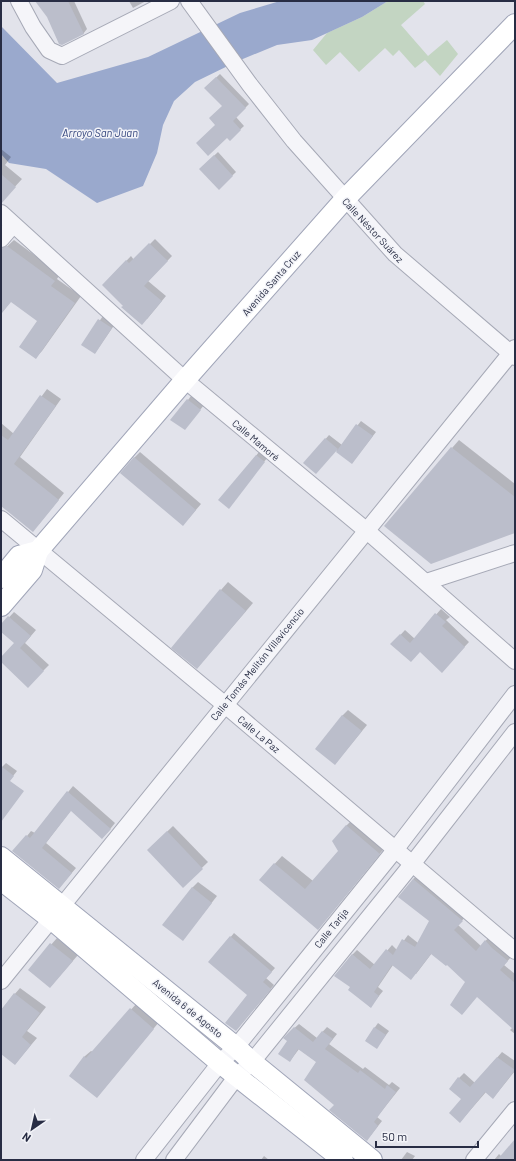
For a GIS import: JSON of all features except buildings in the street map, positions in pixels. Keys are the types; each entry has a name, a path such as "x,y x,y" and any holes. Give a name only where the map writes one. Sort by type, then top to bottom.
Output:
{"main road":[{"name":"Avenida Santa Cruz","path":"1,606 32,570 38,551 185,380 345,200 515,24"},
{"path":"1,578 20,556 38,551"},
{"name":"Avenida 6 de Agosto","path":"1,857 56,913 220,1063 343,1160"},
{"name":"Avenida 6 de Agosto","path":"1,880 56,913 236,1046 252,1062 372,1160"}],"street":[{"path":"19,1 33,27 49,50 62,56 171,1"},
{"name":"Calle Néstor Suárez","path":"189,1 250,85 294,141 345,200 395,254 514,353"},
{"name":"Calle Mamoré","path":"1,214 185,380 367,531 515,661"},
{"path":"1,239 13,224"},
{"name":"Calle Tomás Melitón Villavicencio","path":"1,981 224,704 514,353"},
{"name":"Calle La Paz","path":"1,519 224,704 515,951"},
{"path":"426,582 515,553"},
{"name":"Calle Tarija","path":"144,1160 220,1063 236,1046 395,850 515,694"},
{"path":"174,1160 237,1076 252,1062 413,863 515,732"},
{"path":"474,1160 515,1110"}],"green space":[{"path":"388,1 423,1 425,4 401,25 428,56 447,40 458,54 440,76 425,60 415,68 399,50 393,56 385,48 359,72 340,52 326,65 313,50 327,33 362,17"}],"water":[{"name":"Arroyo San Juan","path":"280,1 388,1 362,17 312,40 277,45 238,61 195,82 174,101 163,125 157,153 143,186 97,203 46,169 9,163 1,154 1,26 57,83 148,57 240,13"}]}
